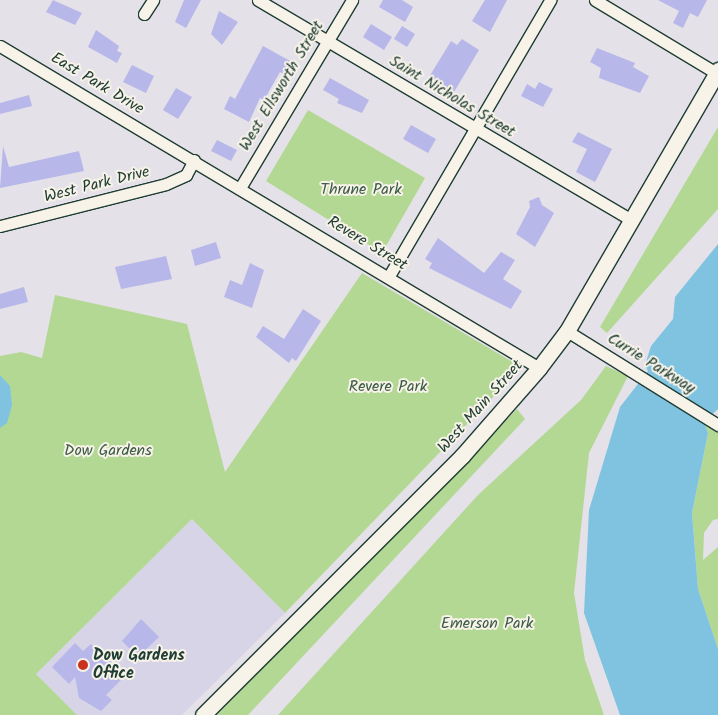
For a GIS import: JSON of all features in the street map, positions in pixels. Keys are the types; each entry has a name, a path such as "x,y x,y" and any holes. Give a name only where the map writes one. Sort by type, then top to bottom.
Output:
{"street":[{"path":"144,14 152,0"},
{"name":"Saint Nicholas Street","path":"258,0 631,220"},
{"name":"West Ellsworth Street","path":"240,188 352,0"},
{"path":"389,276 550,0"},
{"path":"595,0 717,71"},
{"name":"East Park Drive","path":"0,46 177,150"},
{"name":"West Main Street","path":"203,715 462,456 539,368 566,331 717,71"},
{"name":"Revere Street","path":"177,150 539,368"},
{"name":"West Park Drive","path":"0,226 166,184 186,175 194,160"},
{"name":"Currie Parkway","path":"566,331 714,422"}],"shaded area":[{"path":"192,519 285,613 182,715 77,715 36,674"}],"green space":[{"name":"Thrune Park","path":"308,110 425,178 382,253 266,181"},
{"path":"718,127 718,209 607,333 600,327"},
{"path":"362,273 516,364 494,396 285,613 192,519 36,674 77,715 0,715 0,356 21,352 42,358 55,295 187,324 225,472"},
{"name":"Emerson Park","path":"606,366 628,376 589,453 574,593 585,660 604,715 278,715 478,495 581,400"},
{"path":"517,409 525,419 248,715 217,715"},
{"path":"704,422 718,432 718,519 713,520 704,533 703,560 718,547 718,649 698,589 692,513 708,433"}],"water":[{"path":"718,244 718,409 704,422 708,433 692,513 698,589 718,649 718,715 620,715 584,613 589,510 620,407 648,371 645,365 651,346 673,319 675,297"},
{"path":"0,375 10,386 12,405 7,423 0,428"}],"building":[{"path":"53,0 82,13 75,25 46,12"},
{"path":"184,0 201,0 186,28 175,22"},
{"path":"383,0 402,0 413,7 405,22 379,7"},
{"path":"485,0 507,0 490,32 472,21"},
{"path":"658,0 707,0 698,17 690,13 683,28 673,23 679,11"},
{"path":"219,11 238,22 222,45 211,34"},
{"path":"371,24 392,37 384,50 363,37"},
{"path":"402,26 415,34 407,47 394,39"},
{"path":"96,30 119,46 117,51 122,53 117,63 88,47"},
{"path":"462,39 479,50 451,97 426,82 451,41 457,45"},
{"path":"263,46 292,62 285,75 280,72 264,100 260,98 249,122 224,109 230,96 235,99"},
{"path":"597,48 635,63 633,67 649,76 640,93 599,78 601,68 590,62"},
{"path":"132,65 154,76 146,93 123,82"},
{"path":"330,78 369,100 362,113 337,103 339,99 323,90"},
{"path":"539,82 553,89 543,107 521,96 527,84 535,89"},
{"path":"176,88 192,97 178,119 163,110"},
{"path":"29,95 32,106 0,114 0,103"},
{"path":"411,125 436,139 428,153 403,139"},
{"path":"578,132 612,149 595,182 576,172 587,149 572,142"},
{"path":"217,140 237,150 231,161 211,151"},
{"path":"3,146 9,167 79,151 84,171 0,188"},
{"path":"539,197 542,205 554,213 535,247 516,234 530,207 529,201"},
{"path":"438,238 484,273 501,252 515,260 503,279 522,291 511,309 429,268 432,263 425,259"},
{"path":"216,242 221,258 195,266 191,250"},
{"path":"166,256 172,279 121,289 115,267"},
{"path":"250,263 264,270 252,308 224,297 230,280 242,285"},
{"path":"24,287 28,302 0,309 0,294"},
{"path":"303,309 321,321 296,361 292,358 289,363 256,337 263,326 284,339"},
{"path":"141,619 159,637 138,657 122,641"},
{"name":"Dow Gardens Office","path":"75,643 83,651 91,644 125,676 106,695 112,700 101,711 79,698 75,677 69,684 52,667"}],"place":[{"name":"Dow Gardens Office","path":"83,665"}],"park label":[{"name":"Revere Park","path":"388,387"},
{"name":"Dow Gardens","path":"108,451"}]}
